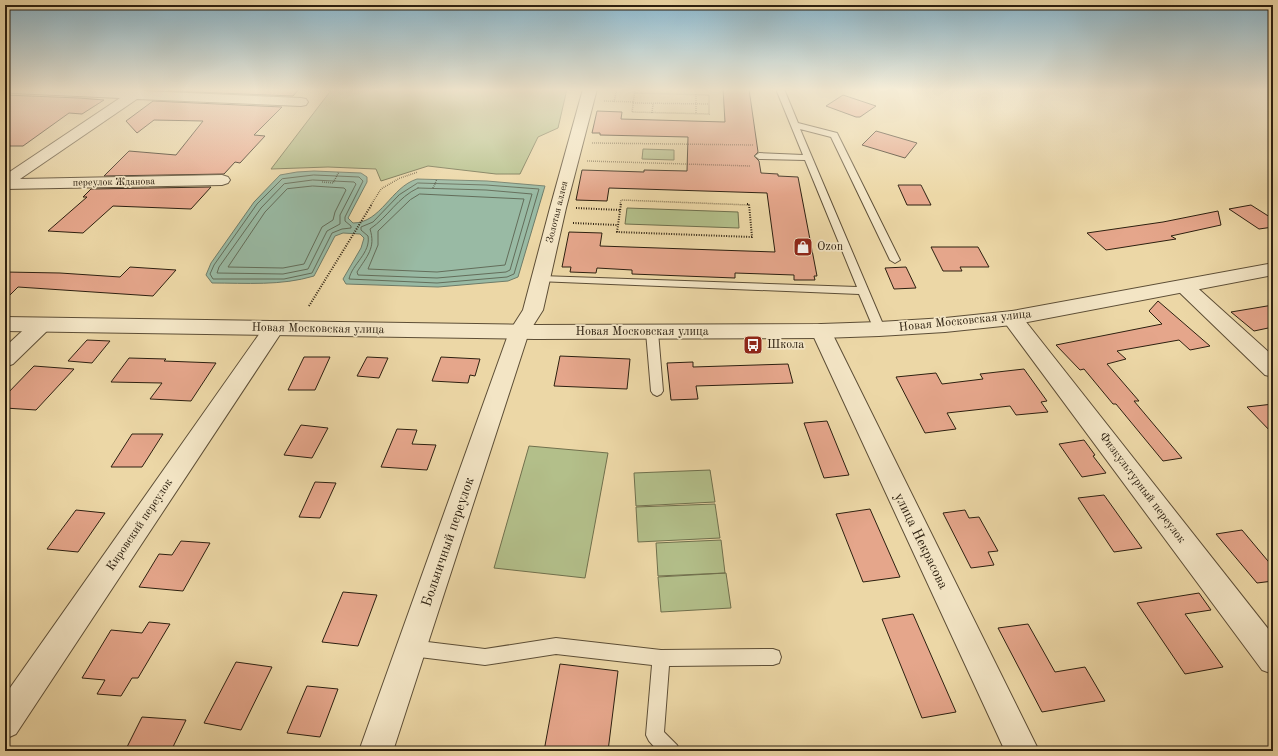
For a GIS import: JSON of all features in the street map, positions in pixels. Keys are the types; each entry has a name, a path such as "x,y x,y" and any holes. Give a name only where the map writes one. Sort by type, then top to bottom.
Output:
{"street":[{"path":"5,183 91,124"},
{"name":"Золотая аллея","path":"520,332 533,310 556,215 581,124"},
{"name":"переулок Жданова","path":"5,183 222,180"},
{"name":"Новая Московская улица","path":"5,324 520,332 821,331 880,329 945,325 1012,318 1273,269"},
{"path":"1184,286 1273,369"},
{"name":"Физкультурный переулок","path":"1012,318 1273,659"},
{"path":"5,359 41,325"},
{"name":"Кировский переулок","path":"5,723 274,328"},
{"name":"улица Некрасова","path":"821,331 1022,751"},
{"name":"Больничный переулок","path":"376,751 520,332"}],"lane":[{"path":"795,125 880,329"},
{"path":"795,125 831,134 836,138 895,260"},
{"path":"759,156 809,158"},
{"path":"541,279 864,291"},
{"path":"652,332 657,391"},
{"path":"411,648 485,657 556,646 661,658 772,657"},
{"path":"661,658 655,734 671,751"}],"path":[{"path":"576,142 760,145"},
{"path":"571,160 751,166"},
{"path":"322,182 333,183 340,172"},
{"path":"309,306 381,189 400,178 418,172"},
{"path":"433,188 437,179"},
{"path":"621,200 749,204 752,237 617,232 617,225 621,200"},
{"path":"556,215 620,210"},
{"path":"556,215 617,225"}],"shaded area":[{"path":"305,124 559,124 558,128 538,137 520,174 496,174 428,166 381,181 376,169 328,167 271,169"},
{"path":"643,149 674,150 674,160 642,159"},
{"path":"627,208 738,212 739,228 625,224"},
{"path":"529,446 608,453 585,578 494,568"},
{"path":"710,470 715,502 636,506 634,473"},
{"path":"715,504 720,538 638,542 636,507"},
{"path":"721,540 725,573 658,576 656,543"},
{"path":"726,573 731,608 661,612 658,577"}],"water":[{"path":"314,171 361,173 367,177 367,182 348,218 353,223 363,221 371,217 379,211 400,189 417,179 487,181 545,186 518,277 508,281 438,287 346,284 343,279 361,248 364,238 360,234 343,233 335,236 314,276 276,283 212,283 206,275 211,263 254,202 280,175"}],"building":[{"path":"5,124 53,124 23,146 5,146"},
{"path":"129,124 148,124 137,133"},
{"path":"200,124 265,124 254,135 265,136 240,163 235,162 224,174 104,176 129,151 176,155"},
{"path":"594,124 754,124 758,152 754,156 759,161 761,173 798,177 817,276 814,276 815,280 794,280 794,275 735,273 735,278 632,274 632,270 597,268 596,273 570,272 571,267 562,267 569,232 602,233 600,246 775,252 767,193 609,188 607,201 576,200 582,170 644,172 644,170 687,171 688,137 600,135 600,133 592,133"},
{"path":"876,131 917,143 905,158 862,145"},
{"path":"898,185 921,185 931,205 907,205"},
{"path":"211,187 191,209 113,206 83,233 48,231 87,197 83,197 91,189"},
{"path":"1251,205 1273,219 1273,227 1259,229 1229,209"},
{"path":"1218,211 1221,225 1171,236 1176,239 1106,250 1087,233 1163,222"},
{"path":"931,247 978,247 989,267 960,267 962,271 943,271"},
{"path":"130,267 176,270 153,296 18,287 5,300 5,272 60,273 120,277"},
{"path":"906,267 916,288 894,289 885,268"},
{"path":"1158,301 1210,346 1190,350 1179,340 1117,351 1126,359 1107,364 1139,401 1134,401 1182,458 1163,461 1116,404 1113,404 1084,369 1080,370 1056,345 1162,324 1149,311"},
{"path":"1273,305 1273,327 1254,331 1231,312"},
{"path":"87,340 110,341 92,363 68,361"},
{"path":"560,356 630,359 627,389 554,386"},
{"path":"304,357 330,357 315,390 288,390"},
{"path":"367,357 388,358 379,378 357,376"},
{"path":"441,357 480,359 475,376 470,375 468,383 432,381"},
{"path":"129,358 216,363 191,401 150,399 162,383 111,382"},
{"path":"693,362 693,367 788,364 793,383 696,386 698,399 671,400 667,363"},
{"path":"34,366 74,369 36,410 5,408 5,396"},
{"path":"1024,369 1047,401 1041,402 1048,412 1016,415 1010,406 947,413 956,429 925,433 896,377 936,373 942,384 983,379 980,374"},
{"path":"1273,404 1273,434 1247,407"},
{"path":"827,421 849,475 824,478 804,423"},
{"path":"301,425 328,428 312,458 284,455"},
{"path":"397,429 417,430 412,444 436,445 427,470 381,467"},
{"path":"132,434 163,434 142,467 111,467"},
{"path":"1084,440 1095,455 1093,456 1106,473 1082,477 1059,444"},
{"path":"315,482 336,483 320,518 299,517"},
{"path":"1104,495 1142,548 1114,552 1078,498"},
{"path":"870,509 900,577 863,582 836,514"},
{"path":"76,510 105,513 78,552 47,549"},
{"path":"965,510 969,518 979,517 998,551 988,552 994,565 971,568 943,513"},
{"path":"1242,530 1273,567 1273,581 1257,583 1216,534"},
{"path":"181,541 210,543 183,591 139,587 159,554 172,555"},
{"path":"343,592 377,595 358,646 322,642"},
{"path":"1199,593 1211,610 1185,614 1223,667 1185,674 1137,603"},
{"path":"913,614 956,712 922,718 882,619"},
{"path":"149,622 170,624 138,678 132,678 121,696 97,694 105,680 82,678 111,630 142,633"},
{"path":"1028,624 1055,672 1085,667 1105,701 1042,712 998,628"},
{"path":"236,662 272,667 241,730 204,723"},
{"path":"560,664 618,671 608,751 544,751"},
{"path":"307,686 338,689 320,737 287,733"},
{"path":"142,717 186,720 171,751 126,749"}],"place":[{"name":"Ozon","path":"803,247"},
{"name":"Школа","path":"753,345"}]}
